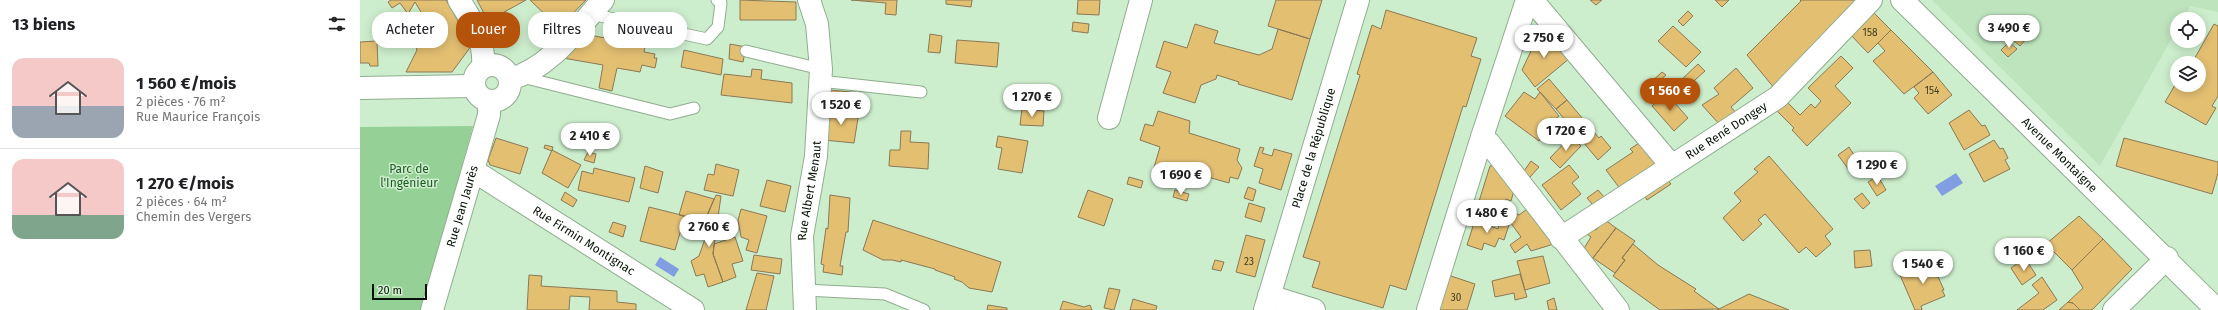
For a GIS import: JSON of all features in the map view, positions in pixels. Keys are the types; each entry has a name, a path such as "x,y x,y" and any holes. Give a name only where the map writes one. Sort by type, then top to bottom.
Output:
{"street":[{"path":"459,0 478,32 484,51 478,76 479,98 489,102 495,102 505,96 515,78 546,62 597,7"},
{"name":"Rue Albert Menaut","path":"805,300 802,236 816,156 821,75 817,24 809,0"},
{"path":"1109,118 1141,0"},
{"name":"Place de la République","path":"1314,310 1267,303 1358,0"},
{"path":"1428,310 1527,0"},
{"path":"1532,0 1671,165"},
{"name":"Rue René Dongey","path":"1561,238 1778,96 1871,0"},
{"name":"Avenue Montaigne","path":"1902,0 2166,258 2214,302"},
{"path":"360,88 478,76 491,65 499,66 515,78"},
{"name":"Rue Jean Jaurès","path":"432,310 474,171 489,114 489,102"},
{"path":"1482,137 1489,143 1618,310"},
{"name":"Rue Firmin Montignac","path":"474,171 693,310"},
{"path":"2114,310 2166,258"}],"lane":[{"path":"597,7 707,39 718,27 721,3 717,0"},
{"path":"746,51 821,75 921,92"},
{"path":"515,78 670,114 694,108"},
{"path":"805,300 885,294 924,310"}],"shaded area":[{"path":"1932,0 2218,0 2218,12 2190,6 2187,12 2170,12 2170,41 2100,166"}],"green space":[{"name":"Parc de l'Ingénieur","path":"473,126 422,310 360,310 360,127"}],"water":[{"path":"1956,173 1963,183 1942,196 1935,186"},
{"path":"660,257 679,269 674,277 655,265"}],"building":[{"path":"391,0 446,0 456,17 456,48 470,48 452,72 406,72 417,50 416,48 448,48 448,12 421,12 415,2 409,12 407,12 400,3 392,8 388,2"},
{"path":"477,0 526,0 504,12 483,12"},
{"path":"530,0 586,0 574,12 542,12"},
{"path":"740,0 796,2 796,20 740,20"},
{"path":"851,0 897,0 896,15 885,14 886,3"},
{"path":"946,0 972,0 971,7 946,4"},
{"path":"1078,0 1100,0 1099,15 1077,14"},
{"path":"1276,0 1322,0 1310,39 1268,26"},
{"path":"1590,0 1602,0 1596,5"},
{"path":"1715,0 1729,0 1722,7"},
{"path":"1800,0 1860,0 1775,89 1747,55 1801,1"},
{"path":"1386,10 1477,38 1471,56 1481,59 1466,107 1463,106 1406,290 1390,285 1383,308 1312,287 1320,262 1303,257 1360,75 1357,74 1372,25 1381,29"},
{"path":"1688,11 1693,16 1683,26 1678,21"},
{"path":"1872,11 1891,30 1868,53 1849,33"},
{"path":"1073,22 1089,24 1088,33 1072,31"},
{"path":"1195,24 1218,31 1214,43 1259,55 1272,49 1278,29 1310,39 1292,100 1238,84 1239,82 1217,75 1216,79 1201,85 1195,103 1163,93 1171,72 1156,67 1164,41 1187,48"},
{"path":"2214,24 2218,26 2218,96 2212,106 2216,108 2206,125 2165,102 2171,92 2206,92 2206,56 2196,56 2200,48 2206,48 2206,38"},
{"path":"1673,26 1701,52 1686,67 1658,41"},
{"path":"1891,30 1933,72 1904,94 1873,61 1885,51 1878,43"},
{"path":"2020,32 2027,38 2020,46 2012,39"},
{"path":"1549,33 1570,58 1535,87 1522,70 1539,34"},
{"path":"930,34 942,36 940,53 928,52"},
{"path":"595,36 603,38 603,48 645,48 644,52 655,54 654,58 657,58 655,68 642,65 640,72 617,68 612,91 599,88 603,65 563,58 572,48 595,48"},
{"path":"957,40 999,43 997,67 955,63"},
{"path":"372,41 372,48 377,48 378,66 370,66 369,63 360,63 360,42"},
{"path":"2009,42 2017,49 2008,57 2001,50"},
{"path":"730,44 746,47 743,62 729,59"},
{"path":"684,50 723,59 721,75 681,67"},
{"path":"1841,56 1853,68 1835,86 1851,103 1807,146 1792,130 1794,128 1776,110 1785,100 1800,115 1811,104 1815,108 1821,101 1808,88"},
{"path":"1698,64 1705,71 1685,89 1679,82"},
{"path":"1736,68 1753,88 1731,107 1737,114 1720,125 1702,105 1719,94 1714,88"},
{"path":"752,69 762,70 761,79 792,83 792,103 721,95 724,74 751,77"},
{"path":"1662,72 1666,75 1654,86 1650,83"},
{"path":"1933,72 1952,95 1928,114 1914,98 1919,93 1914,87"},
{"path":"1549,79 1567,100 1556,109 1537,89"},
{"path":"830,90 861,93 859,112 828,108"},
{"path":"1524,92 1535,99 1540,92 1559,116 1552,122 1539,141 1505,116"},
{"path":"1666,93 1688,118 1674,131 1652,106"},
{"path":"1567,100 1599,138 1601,136 1611,148 1598,160 1556,109"},
{"path":"828,108 859,112 854,143 824,140"},
{"path":"1022,109 1044,111 1043,126 1020,125"},
{"path":"1969,110 1982,126 1985,125 1990,135 1964,150 1949,123"},
{"path":"1158,111 1190,121 1189,133 1240,149 1237,160 1242,168 1238,179 1230,177 1229,183 1183,170 1180,179 1153,171 1160,147 1140,140 1145,124 1153,126"},
{"path":"1563,121 1571,131 1567,136 1557,126"},
{"path":"901,131 911,131 910,142 929,143 928,169 889,166 890,150 900,150"},
{"path":"998,136 1028,141 1022,173 998,169 1002,148 996,147"},
{"path":"1571,136 1581,146 1560,168 1550,158"},
{"path":"496,138 528,148 520,174 490,165 488,160"},
{"path":"2124,138 2218,162 2218,173 2212,194 2116,166"},
{"path":"1994,140 2000,149 2003,148 2008,158 2005,160 2010,169 1984,182 1969,154"},
{"path":"1639,143 1657,166 1621,190 1606,170 1633,152 1630,149"},
{"path":"545,145 553,147 552,151 544,148"},
{"path":"1260,147 1264,148 1262,153 1272,156 1274,149 1292,154 1281,190 1259,183 1263,169 1254,166"},
{"path":"1849,147 1859,163 1849,170 1838,155"},
{"path":"552,150 581,165 568,188 542,173"},
{"path":"588,152 596,154 594,163 584,160"},
{"path":"1769,156 1833,229 1825,236 1831,244 1816,257 1806,247 1799,253 1765,214 1758,220 1762,224 1743,241 1723,218 1741,201 1734,193 1758,172 1754,169"},
{"path":"1531,161 1539,167 1530,177 1524,171"},
{"path":"716,164 739,170 733,196 704,190 708,174 714,175"},
{"path":"1498,165 1515,187 1511,201 1506,199 1499,219 1476,211 1490,166"},
{"path":"1569,165 1579,177 1572,183 1581,194 1561,210 1542,185"},
{"path":"645,166 663,172 658,193 640,188"},
{"path":"594,168 635,178 629,202 578,190 582,171 593,174"},
{"path":"1878,176 1886,190 1877,196 1868,182"},
{"path":"1129,177 1143,181 1141,188 1127,184"},
{"path":"1666,178 1671,184 1647,200 1643,193"},
{"path":"767,180 791,186 785,212 760,206"},
{"path":"1248,187 1256,190 1253,201 1244,198"},
{"path":"1088,190 1113,199 1104,226 1078,217"},
{"path":"1175,190 1189,194 1187,201 1173,197"},
{"path":"1598,190 1604,197 1593,205 1587,198"},
{"path":"686,191 714,199 704,222 679,215"},
{"path":"565,192 577,200 573,207 561,200"},
{"path":"1862,193 1870,203 1863,209 1854,199"},
{"path":"716,195 721,196 713,254 723,282 708,287 704,274 696,276 691,261 699,256 705,239 698,237"},
{"path":"830,195 850,198 848,232 846,232 840,266 843,266 842,275 823,272 824,265 821,264 826,228 828,229"},
{"path":"1249,203 1265,208 1261,222 1245,217"},
{"path":"649,207 685,216 675,250 640,241"},
{"path":"1530,207 1557,243 1531,251 1527,244 1515,253 1510,245 1521,237 1508,219 1515,213 1519,215"},
{"path":"741,209 767,216 757,253 746,250 749,240 741,237 738,220"},
{"path":"2079,216 2103,239 2072,270 2046,244"},
{"path":"1501,219 1510,222 1504,240 1499,238 1495,247 1484,243 1482,250 1467,245 1475,220 1498,229"},
{"path":"1604,219 1616,228 1593,258 1583,250 1591,237 1587,234 1592,227 1596,230"},
{"path":"873,220 1001,262 992,292 969,288 962,282 954,279 955,277 935,269 901,260 901,262 883,260 863,250"},
{"path":"613,222 626,226 623,237 609,232"},
{"path":"1616,228 1635,241 1622,258 1625,260 1615,273 1593,258"},
{"path":"1246,235 1265,240 1255,277 1236,272"},
{"path":"735,237 743,261 732,264 736,277 723,282 713,254 714,244"},
{"path":"2103,239 2132,269 2092,310 2080,310 2073,303 2068,302 2083,288 2072,270"},
{"path":"1633,244 1658,265 1696,289 1694,291 1719,309 1660,310 1613,276 1625,260 1622,258"},
{"path":"1870,250 1872,266 1855,268 1854,251"},
{"path":"754,255 782,259 780,274 751,270"},
{"path":"1543,256 1550,283 1525,290 1517,261"},
{"path":"2025,258 2036,275 2022,285 2011,268"},
{"path":"1215,260 1224,262 1221,271 1212,269"},
{"path":"1931,261 1944,290 1942,290 1945,296 1921,306 1922,310 1915,310 1900,275"},
{"path":"757,273 774,276 766,310 746,310"},
{"path":"1520,274 1527,297 1515,300 1514,293 1495,297 1492,281"},
{"path":"529,275 542,276 541,286 617,291 617,302 636,304 636,310 589,310 590,297 570,296 569,310 527,310"},
{"path":"1448,275 1475,284 1467,310 1437,310"},
{"path":"2042,277 2057,300 2043,310 2017,310 2039,293 2032,285"},
{"path":"1109,288 1120,290 1114,310 1104,308"},
{"path":"1749,294 1789,310 1717,310"},
{"path":"1554,298 1557,310 1549,310 1547,301"},
{"path":"1133,299 1157,306 1156,310 1130,310"},
{"path":"1063,301 1084,307 1090,305 1092,310 1060,310"},
{"path":"2068,302 2073,303 2080,310 2059,310"},
{"path":"988,305 1007,308 1007,310 987,310"}]}
